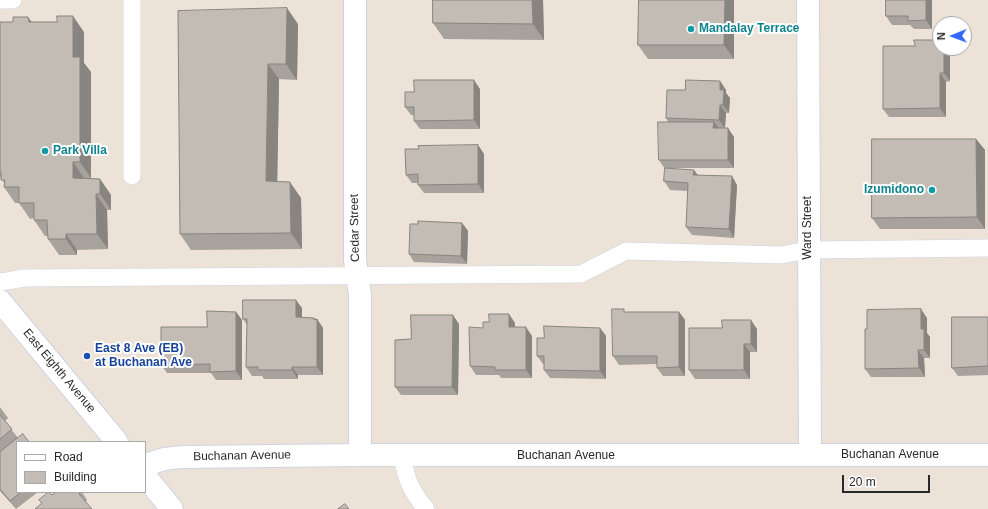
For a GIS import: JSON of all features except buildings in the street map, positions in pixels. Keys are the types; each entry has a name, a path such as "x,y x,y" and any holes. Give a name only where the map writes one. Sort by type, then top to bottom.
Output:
{"street":[{"name":"Cedar Street","path":"355,0 355,260 360,295 360,455"},
{"name":"Ward Street","path":"808,0 810,455"},
{"name":"East Eighth Avenue","path":"0,301 116,441"},
{"name":"Buchanan Avenue","path":"146,466 173,457 360,455 988,455"},
{"path":"146,477 172,509"}],"lane":[{"path":"0,0 13,0"},
{"path":"132,0 132,176"},
{"path":"0,282 24,278 581,274 626,251 781,255 808,250 988,248"},
{"path":"402,456 406,479 415,495 426,509"}],"place":[{"name":"Mandalay Terrace","path":"691,29"},
{"name":"Park Villa","path":"45,151"},
{"name":"Izumidono","path":"932,190"},
{"name":"East 8 Ave (EB) at Buchanan Ave","path":"87,356"}]}
